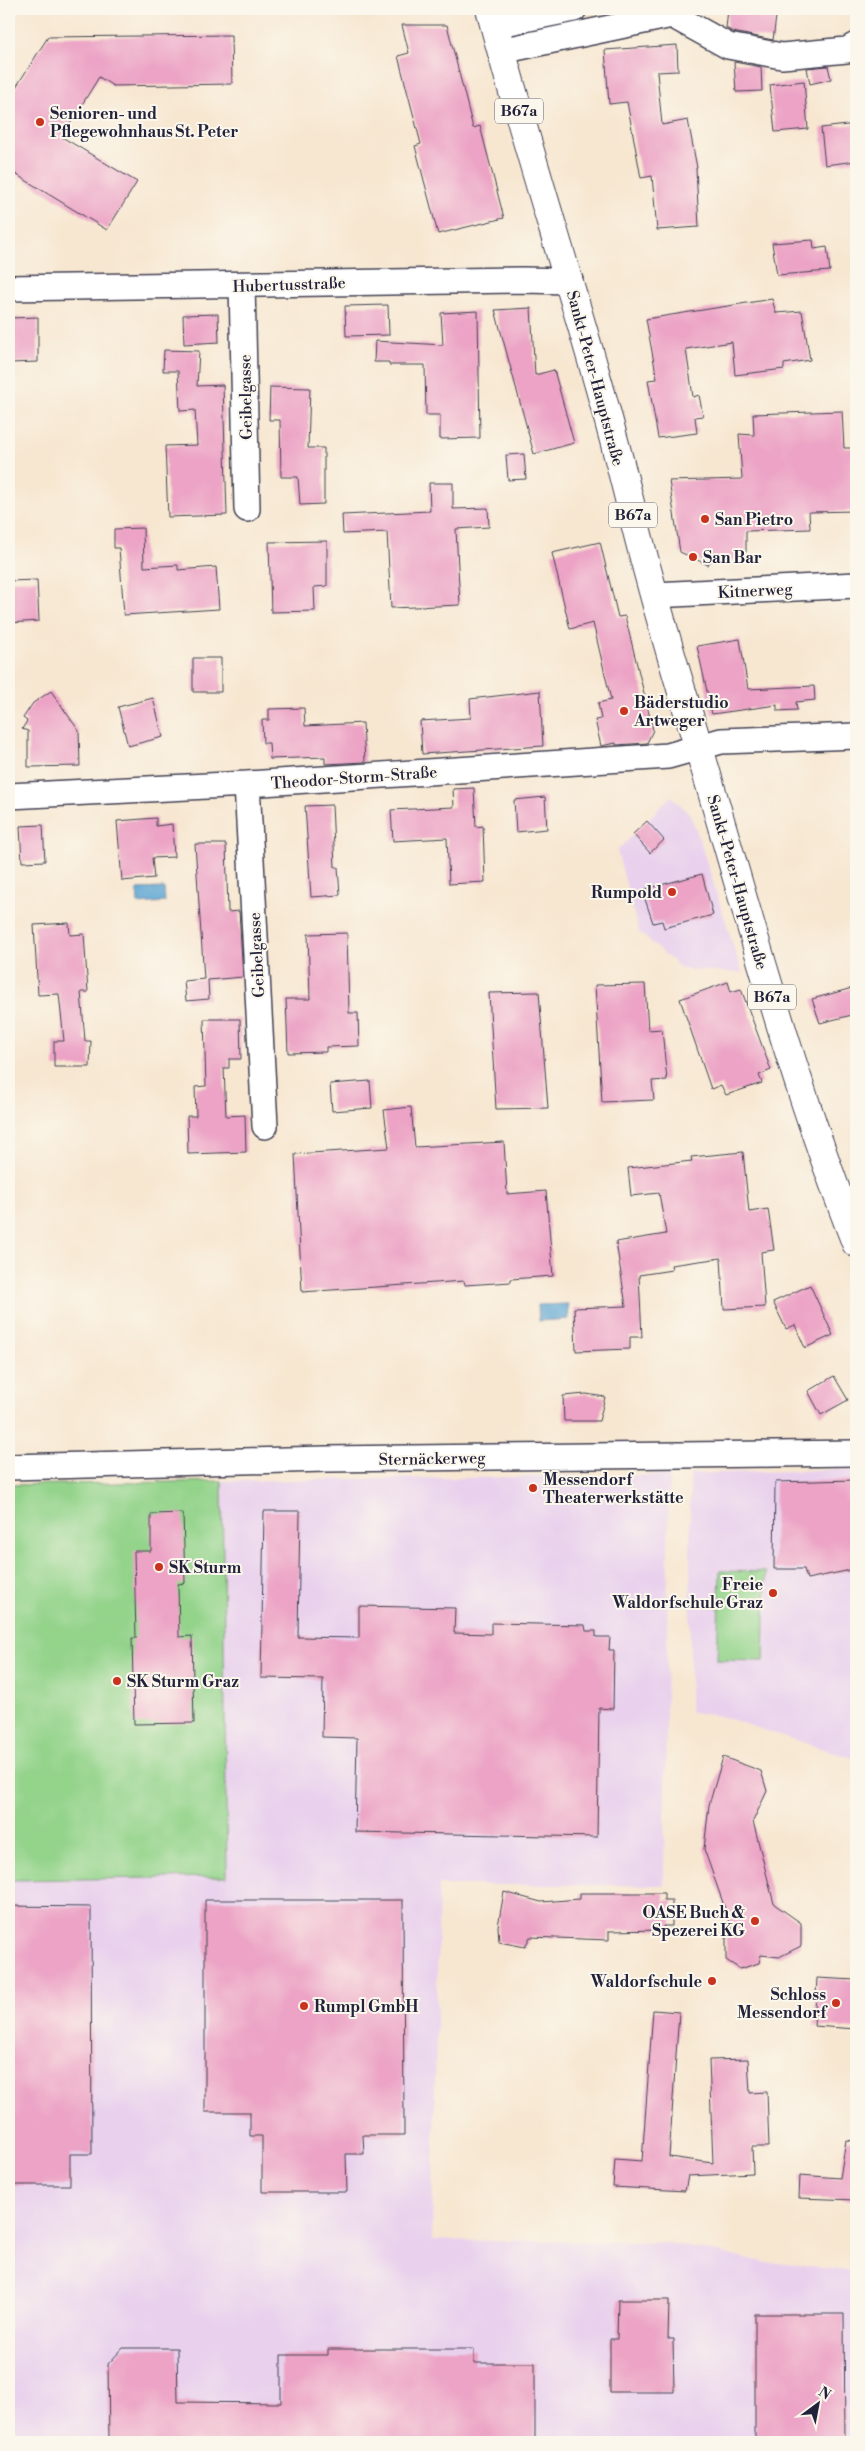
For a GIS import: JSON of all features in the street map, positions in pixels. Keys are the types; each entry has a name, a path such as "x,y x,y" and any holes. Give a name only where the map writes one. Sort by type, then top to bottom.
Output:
{"main road":[{"name":"Sankt-Peter-Hauptstraße","path":"492,17 570,281 654,596 697,748 763,969 833,1184 856,1243"}],"street":[{"path":"492,17 574,9"},
{"path":"501,51 672,15 728,46 782,56 847,50 856,45"},
{"name":"Hubertusstraße","path":"9,288 522,280 570,281"},
{"name":"Geibelgasse","path":"242,285 247,509"},
{"name":"Kitnerweg","path":"654,596 856,585"},
{"path":"697,748 721,741 856,736"},
{"name":"Theodor-Storm-Straße","path":"9,796 247,784 668,756 697,748"},
{"name":"Geibelgasse","path":"247,784 266,1126"},
{"name":"Sternäckerweg","path":"9,1467 326,1459 856,1453"}],"shaded area":[{"name":"Rumpold","path":"671,796 689,813 697,832 742,973 682,969 639,932 617,851"},
{"name":"Freie Waldorfschule Graz","path":"856,1469 856,1757 852,1758 720,1716 690,1712 690,1474"},
{"path":"669,1475 664,1885 439,1885 432,2240 669,2243 751,2260 856,2272 856,2442 9,2442 9,1880 227,1877 222,1481"}],"green space":[{"name":"SK Sturm Graz","path":"222,1481 227,1877 9,1880 9,1485"},
{"path":"720,1571 766,1572 764,1661 717,1660"}],"water":[{"path":"164,888 165,902 138,904 137,889"},
{"path":"568,1304 569,1319 539,1321 538,1305"}],"building":[{"path":"728,9 777,9 773,40 733,32 726,28"},
{"path":"402,25 447,25 473,128 480,126 504,218 438,234 415,146 421,144 398,56 409,53"},
{"name":"Senioren- und Pflegewohnhaus St. Peter","path":"231,35 232,84 113,86 99,77 62,137 137,182 107,230 9,170 9,98 48,37"},
{"path":"677,45 678,71 657,72 662,125 688,120 697,168 699,227 657,230 652,176 641,178 627,102 609,104 605,50"},
{"path":"734,62 761,67 762,91 736,92"},
{"path":"828,66 831,79 810,84 807,68"},
{"path":"804,81 808,129 775,132 770,85"},
{"path":"856,124 856,161 825,165 821,128"},
{"path":"813,240 814,249 827,247 830,271 777,275 772,243"},
{"path":"772,299 776,313 802,311 810,360 784,364 784,369 735,375 732,342 686,349 693,397 699,395 703,416 695,417 697,433 658,438 648,380 657,379 646,319"},
{"path":"388,305 389,335 346,336 345,306"},
{"path":"531,308 535,375 554,370 574,443 534,454 495,310"},
{"path":"478,311 480,438 440,439 440,415 426,415 425,365 389,365 389,362 374,362 375,341 443,345 441,313"},
{"path":"218,314 219,342 184,344 183,315"},
{"path":"38,317 38,362 9,363 9,318"},
{"path":"164,350 199,351 197,386 223,385 227,515 168,517 165,446 197,445 195,410 180,411 178,371 163,371"},
{"path":"270,387 310,388 308,448 324,448 324,504 300,505 298,477 281,477 280,420 269,420"},
{"path":"842,411 844,448 856,448 856,511 809,512 810,529 746,531 746,552 736,552 737,560 710,561 708,565 680,552 669,481 742,479 739,434 754,435 753,414"},
{"path":"524,454 526,479 508,480 506,455"},
{"path":"429,483 453,483 453,509 488,508 489,527 456,529 460,605 391,608 387,532 343,534 342,515 430,511"},
{"path":"143,528 144,567 178,565 178,570 216,567 219,609 124,615 119,548 114,548 114,529"},
{"path":"327,541 327,586 314,587 315,611 271,612 269,542"},
{"path":"600,542 618,617 625,616 653,730 647,743 616,745 616,743 601,746 595,720 601,719 598,703 611,700 593,623 570,629 552,553"},
{"path":"37,580 39,621 9,623 9,581"},
{"path":"740,639 748,689 814,686 815,700 796,702 797,710 777,711 777,705 712,714 697,646"},
{"path":"193,658 221,658 221,692 193,692"},
{"path":"51,691 79,731 80,766 28,767 28,731 22,729 27,721 23,718 33,703"},
{"path":"540,691 543,746 422,754 420,721 471,718 470,699"},
{"path":"153,698 163,737 128,746 118,707"},
{"path":"304,708 305,726 363,723 365,762 325,764 325,757 270,759 269,743 263,743 262,720 269,720 269,709"},
{"path":"474,788 476,827 483,826 485,882 449,884 447,838 393,841 391,810 454,807 453,789"},
{"path":"545,797 547,829 516,832 514,800"},
{"path":"332,805 335,867 338,867 340,895 311,897 305,806"},
{"path":"156,818 156,826 172,824 174,857 152,858 154,878 122,881 117,821"},
{"path":"647,821 664,840 650,853 633,834"},
{"path":"43,825 45,861 22,862 20,826"},
{"path":"195,844 226,844 228,912 239,911 243,977 208,980 209,999 186,1001 184,981 204,979"},
{"path":"702,874 713,915 664,928 662,921 653,923 642,890"},
{"path":"69,923 70,935 84,934 88,992 81,992 85,1041 91,1041 90,1067 54,1067 54,1041 64,1041 59,994 38,995 34,925"},
{"path":"347,933 349,1013 358,1013 359,1046 326,1047 326,1052 288,1053 286,999 310,999 308,934"},
{"path":"728,982 731,992 741,989 771,1070 759,1075 762,1083 726,1095 721,1085 711,1089 680,999"},
{"path":"645,984 648,1030 662,1029 667,1080 652,1081 654,1100 602,1102 595,985"},
{"path":"856,987 856,1014 820,1023 812,999"},
{"path":"539,992 548,1108 496,1109 489,993"},
{"path":"204,1019 240,1019 241,1059 229,1059 229,1068 224,1068 226,1116 245,1115 246,1152 188,1154 187,1116 196,1116 195,1087 206,1086"},
{"path":"370,1081 372,1108 332,1111 330,1084"},
{"path":"411,1107 415,1147 504,1142 507,1194 546,1191 553,1276 511,1279 511,1282 465,1285 464,1281 302,1292 295,1154 389,1148 384,1110"},
{"path":"743,1152 749,1212 768,1209 774,1250 761,1252 765,1307 724,1309 721,1258 671,1265 672,1270 639,1275 642,1337 630,1337 630,1349 576,1351 574,1308 626,1306 616,1242 666,1234 659,1193 631,1196 628,1168 692,1161 691,1157"},
{"path":"810,1285 833,1335 805,1348 795,1325 786,1329 773,1302"},
{"path":"834,1376 848,1400 821,1415 808,1391"},
{"path":"586,1394 605,1397 599,1421 564,1421 563,1396"},
{"path":"856,1480 856,1569 807,1579 804,1569 774,1569 775,1482"},
{"path":"264,1511 300,1511 298,1637 359,1638 359,1606 455,1608 454,1633 491,1634 491,1623 585,1625 586,1631 596,1631 596,1637 610,1637 609,1650 614,1650 613,1709 599,1708 597,1837 355,1832 357,1738 322,1737 323,1679 261,1678"},
{"path":"183,1513 185,1583 178,1584 179,1637 192,1636 194,1723 134,1724 132,1638 136,1638 134,1551 151,1551 151,1514"},
{"path":"723,1757 761,1771 767,1791 753,1821 774,1904 801,1923 801,1946 779,1957 761,1955 759,1963 740,1969 726,1960 726,1938 734,1934 704,1849 709,1805"},
{"path":"504,1892 541,1902 580,1899 580,1893 664,1893 664,1900 672,1900 672,1926 663,1926 664,1930 609,1931 609,1940 530,1937 525,1947 499,1942 498,1926"},
{"name":"Rumpl GmbH","path":"205,1900 403,1900 404,2135 363,2135 364,2154 346,2154 347,2192 262,2192 262,2136 250,2136 250,2112 205,2112"},
{"path":"9,1906 91,1907 92,2154 70,2154 70,2185 9,2185"},
{"name":"Schloss Messendorf","path":"817,1978 856,1980 856,2029 814,2026"},
{"path":"653,2010 679,2012 669,2157 713,2163 709,2060 748,2059 750,2093 767,2092 769,2147 752,2147 753,2173 688,2176 685,2191 613,2187 615,2159 642,2161"},
{"path":"846,2140 856,2141 856,2200 799,2198 800,2175 840,2178"},
{"path":"618,2300 669,2300 668,2339 673,2339 674,2392 610,2392 610,2339 617,2339"},
{"path":"755,2314 844,2314 845,2442 755,2442"},
{"path":"123,2348 177,2348 178,2402 281,2403 281,2355 328,2355 328,2349 474,2349 474,2363 535,2363 535,2442 109,2442 108,2364"}],"place":[{"name":"Senioren- und Pflegewohnhaus St. Peter","path":"40,122"},
{"name":"San Pietro","path":"705,519"},
{"name":"San Bar","path":"693,557"},
{"name":"Bäderstudio Artweger","path":"624,711"},
{"name":"Rumpold","path":"672,892"},
{"name":"Messendorf Theaterwerkstätte","path":"533,1488"},
{"name":"SK Sturm","path":"159,1567"},
{"name":"Freie Waldorfschule Graz","path":"773,1593"},
{"name":"SK Sturm Graz","path":"117,1681"},
{"name":"OASE Buch & Spezerei KG","path":"755,1921"},
{"name":"Waldorfschule","path":"712,1981"},
{"name":"Schloss Messendorf","path":"836,2003"},
{"name":"Rumpl GmbH","path":"304,2006"}]}
